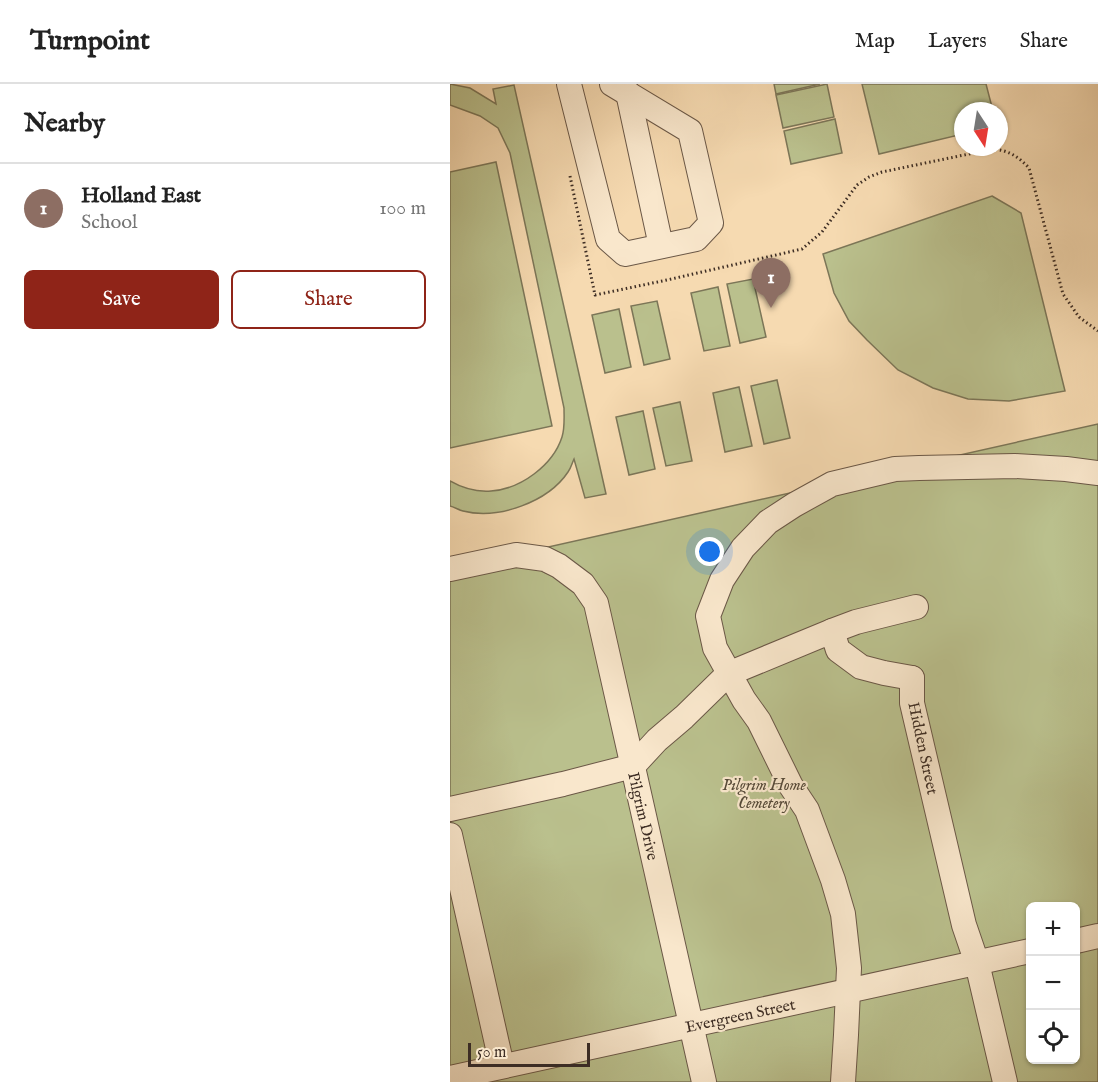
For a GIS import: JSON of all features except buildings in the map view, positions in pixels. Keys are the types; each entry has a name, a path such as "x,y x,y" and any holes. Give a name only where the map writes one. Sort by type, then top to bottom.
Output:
{"lane":[{"path":"569,84 608,239 625,254 696,239 711,223 690,131 620,89"},
{"path":"620,89 661,246"},
{"path":"843,1082 849,968 843,914 807,810 791,786 759,721 728,674 715,648 708,616 722,580 743,548 768,522 832,484 896,469 919,468 1015,466 1098,473"},
{"name":"Pilgrim Drive","path":"450,569 516,555 544,559 559,566 583,584 596,603 704,1082"},
{"path":"450,809 633,766 657,740 728,674 856,622 916,607"},
{"name":"Hidden Street","path":"832,631 838,650 861,666 884,674 912,678 912,703 964,925 977,963 1005,1082"},
{"path":"450,835 502,1066"},
{"path":"1080,940 1098,936"},
{"name":"Evergreen Street","path":"450,1078 1026,952"}],"path":[{"path":"568,166 595,294 802,249 822,232 857,185 869,177 882,172 982,151 1002,149 1021,159 1029,168 1063,294 1079,317 1098,331"}],"green space":[{"path":"450,84 470,88 496,104 493,89 514,85 606,494 585,498 574,459 559,483 535,500 521,506 506,511 477,513 450,506 450,481 470,489 491,491 513,486 534,474 558,447 563,434 564,408 510,153 498,128 480,116 450,105"},
{"path":"774,84 820,84 776,94"},
{"path":"827,84 834,117 783,128 776,95"},
{"path":"862,84 986,84 991,102 954,102 954,136 879,154"},
{"path":"835,119 842,153 791,164 784,131"},
{"path":"496,162 552,426 450,448 450,172"},
{"path":"992,196 1021,213 1065,391 1009,401 968,399 933,388 898,370 849,321 834,293 823,254"},
{"path":"753,279 766,337 740,343 727,284"},
{"path":"718,287 730,346 704,351 691,293"},
{"path":"657,301 670,359 644,365 631,306"},
{"path":"619,309 631,367 605,373 592,315"},
{"path":"777,380 790,438 764,444 751,386"},
{"path":"739,387 752,446 725,452 713,393"},
{"path":"680,402 692,461 666,466 653,408"},
{"path":"643,411 655,469 629,475 616,417"},
{"name":"Pilgrim Home Cemetery","path":"1098,424 1098,1082 450,1082 450,569"}],"place":[{"name":"Holland East","path":"771,308"}]}
